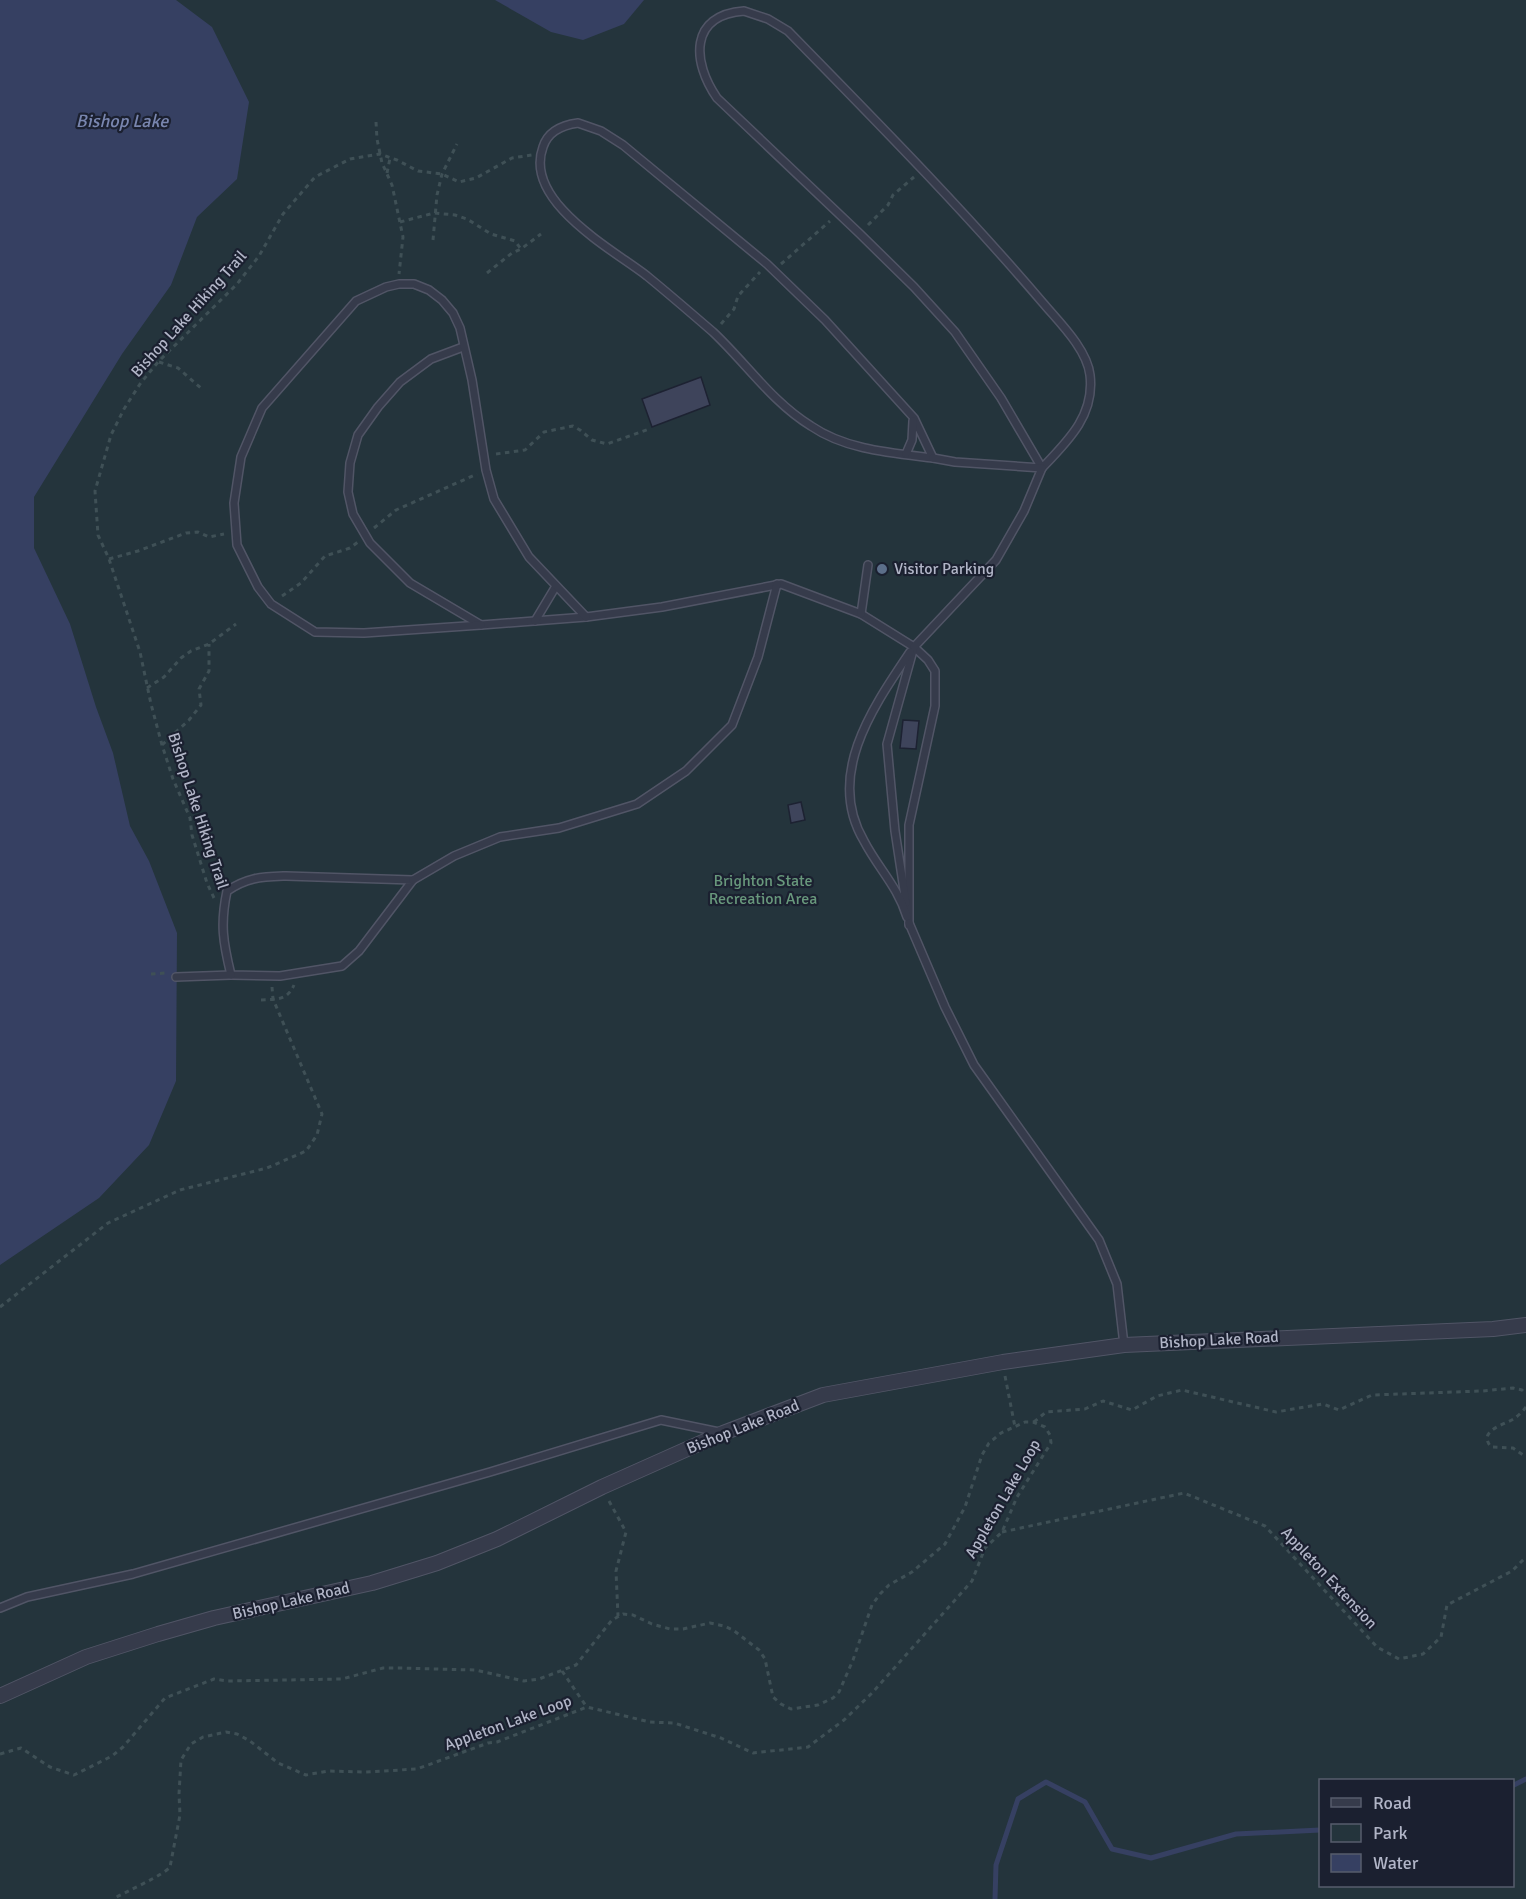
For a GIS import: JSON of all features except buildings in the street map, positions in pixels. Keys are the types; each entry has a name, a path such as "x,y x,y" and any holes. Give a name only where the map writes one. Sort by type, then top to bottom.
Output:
{"street":[{"name":"Bishop Lake Road","path":"0,1696 86,1657 158,1634 214,1618 372,1583 437,1563 497,1539 723,1433 823,1395 1003,1362 1124,1345 1493,1329 1526,1325"}],"lane":[{"path":"1042,468 1001,398 955,332 860,233 717,98 709,86 699,58 699,42 707,27 720,16 744,11 757,14 779,24 788,31 1006,259 1065,328 1077,346 1090,374 1089,405 1073,436 1042,468 1024,511 996,560 914,647 885,688 862,732 849,771 852,810 856,827 902,901 909,925 945,1007 974,1065 1099,1240 1117,1284 1124,1345"},
{"path":"933,458 914,418 825,320 774,270 623,145 601,131 578,123 561,126 545,141 540,155 540,171 546,188 575,223 646,276 713,333 788,410 812,427 837,440 884,452 956,462 1042,468"},
{"path":"586,617 529,557 494,499 486,470 472,380 460,328 453,313 429,290 414,284 386,287 356,301 262,408 241,457 234,503 237,545 258,587 271,604 315,632 364,633 586,617 662,607 781,584 861,614 914,647 928,660 935,671 935,706 909,825 909,925"},
{"path":"463,347 431,359 400,382 378,407 358,435 350,463 348,492 353,514 365,536 410,583 481,625"},
{"path":"906,454 912,440 914,418"},
{"path":"861,614 868,565"},
{"path":"176,977 271,976 342,966 359,951 413,880 454,856 500,837 559,828 637,804 686,771 732,725 759,657 777,584"},
{"path":"535,621 556,586"},
{"path":"909,925 895,831 887,744 914,647"},
{"path":"231,975 223,943 223,912 227,891 240,882 255,877 286,876 413,880"},
{"path":"0,1608 27,1597 133,1574 490,1472 661,1420 723,1433"}],"path":[{"path":"376,122 376,139 382,163 392,184 403,237 399,284"},
{"path":"433,240 434,213 442,174 457,144"},
{"path":"380,154 418,171 442,174 459,182 476,178 512,158 540,155"},
{"name":"Bishop Lake Hiking Trail","path":"223,912 217,905 207,883 192,835 190,818 173,780 162,745 140,652 109,560 98,535 95,491 111,435 124,409 158,362 237,284 259,256 283,214 315,177 350,159 380,154"},
{"path":"387,173 390,158"},
{"path":"860,233 888,205 893,195 922,170"},
{"path":"400,222 434,213 455,215 467,219 491,234 514,241 521,249"},
{"path":"774,270 838,214"},
{"path":"487,273 541,234"},
{"path":"713,333 734,309 738,296 767,264"},
{"path":"158,362 178,368 202,389"},
{"path":"485,456 525,450 544,432 573,426 592,440 607,444 649,429"},
{"path":"109,560 186,533 198,532 209,537 236,530"},
{"path":"147,688 164,677 181,658 209,644 236,624"},
{"path":"162,745 189,720 201,705 199,689 208,671 209,644"},
{"path":"0,1307 108,1222 180,1190 267,1168 306,1151 317,1134 322,1114 273,999 271,976"},
{"path":"261,1000 283,999 288,996 295,982"},
{"path":"1003,1362 1006,1389 1015,1427"},
{"path":"1034,1422 1046,1412 1085,1409 1103,1401 1132,1410 1157,1396 1182,1390 1276,1412 1323,1404 1339,1410 1372,1395 1513,1388 1522,1390 1526,1394"},
{"path":"1526,1407 1516,1417 1489,1432 1487,1442 1491,1447 1513,1448 1526,1457"},
{"name":"Appleton Lake Loop","path":"0,1754 21,1748 50,1767 74,1775 112,1756 123,1747 165,1698 214,1679 228,1681 342,1679 383,1668 398,1668 475,1670 524,1681 539,1679 576,1665 612,1620 618,1616 633,1615 670,1629 683,1629 710,1623 734,1630 759,1650 765,1659 773,1697 781,1704 791,1708 818,1705 833,1698 843,1683 872,1605 880,1594 889,1585 917,1568 945,1544 965,1507 988,1443 1001,1432 1025,1422 1034,1422 1045,1427 1050,1435 1051,1443 1017,1497 1002,1532 985,1548 972,1581 909,1653 844,1720 808,1747 753,1753 721,1738 674,1723 650,1722 587,1707 497,1742 488,1743 417,1769 366,1772 328,1771 306,1775 278,1763 237,1734 226,1732 203,1737 191,1744 181,1760 180,1815 170,1867 166,1873 143,1882 113,1899"},
{"path":"602,1488 626,1532 616,1571 618,1616"},
{"name":"Appleton Extension","path":"1002,1532 1184,1493 1265,1527 1377,1647 1399,1659 1423,1654 1441,1637 1447,1605 1512,1571 1526,1557"},
{"path":"562,1671 587,1707"}],"green space":[{"name":"Brighton State Recreation Area","path":"0,0 1526,0 1526,1899 0,1899"}],"water":[{"name":"Bishop Lake","path":"0,0 176,0 212,27 249,102 237,179 197,217 171,285 122,354 34,497 34,548 70,624 113,753 130,826 149,861 177,933 176,1081 149,1145 99,1198 0,1265"},
{"path":"495,0 644,0 624,24 583,40 551,32"}],"waterway":[{"path":"1514,1785 1526,1779"},
{"path":"995,1899 996,1865 1018,1799 1046,1782 1085,1802 1112,1849 1151,1858 1236,1834 1319,1830"}],"place":[{"name":"Visitor Parking","path":"882,569"}]}
